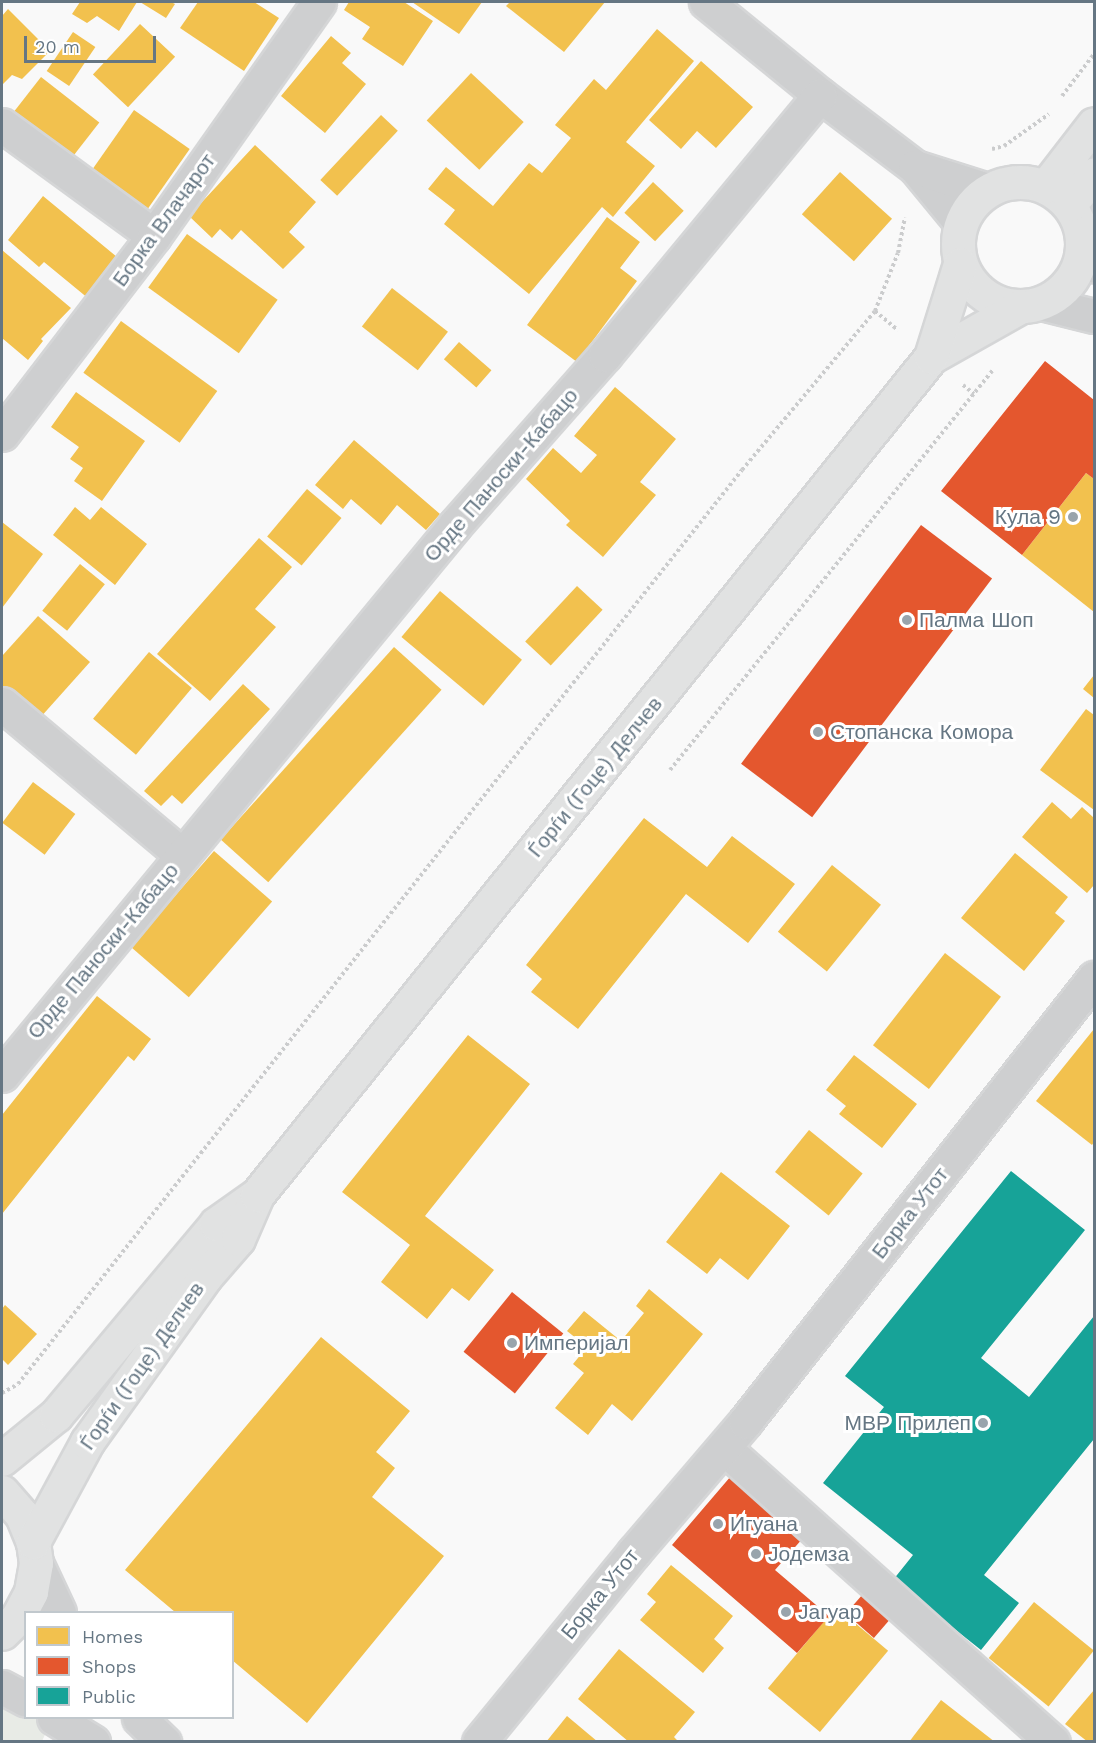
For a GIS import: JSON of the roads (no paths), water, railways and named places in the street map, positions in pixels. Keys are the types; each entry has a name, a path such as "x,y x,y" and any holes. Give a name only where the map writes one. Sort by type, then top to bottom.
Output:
{"main road":[{"path":"1058,195 1095,124"},
{"path":"1058,195 1095,174"},
{"path":"1026,181 1058,195 1079,220 1089,254 1080,261 1072,279 1058,294 1031,305 1002,303 984,295 970,281 960,264 957,245 961,223 971,204 987,190 1008,182 1026,181"},
{"name":"Ѓорѓи (Гоце) Делчев","path":"35,1553 87,1442 205,1277 238,1239 258,1195 931,357 960,264"},
{"name":"Ѓорѓи (Гоце) Делчев","path":"931,357 1031,305"},
{"name":"Ѓорѓи (Гоце) Делчев","path":"2,1459 56,1415 216,1224 258,1195"},
{"path":"2,1492 22,1515 35,1553 31,1592 17,1618 2,1633"}],"street":[{"name":"Борка Влачарот","path":"2,434 154,236 320,2"},
{"path":"706,2 820,95 915,167 961,223"},
{"name":"Орде Паноски-Кабацо","path":"2,1075 455,525 605,355 820,95"},
{"path":"2,125 154,236"},
{"path":"915,167 987,190"},
{"path":"1031,305 1095,316"},
{"name":"Орде Паноски-Кабацо","path":"2,704 183,855"},
{"name":"Борка Утот","path":"479,1742 634,1552 724,1448 1095,978"},
{"path":"724,1448 1053,1742"},
{"path":"35,1553 59,1611"},
{"path":"2,1687 24,1699"},
{"path":"56,1719 93,1742"},
{"path":"140,1719 164,1742"}],"place":[{"name":"Кула 9","path":"1073,517"},
{"name":"Палма Шоп","path":"907,620"},
{"name":"Стопанска Комора","path":"818,732"},
{"name":"Империјал","path":"512,1343"},
{"name":"МВР Прилеп","path":"983,1423"},
{"name":"Игуана","path":"718,1524"},
{"name":"Јодемза","path":"756,1554"},
{"name":"Јагуар","path":"786,1612"}]}
